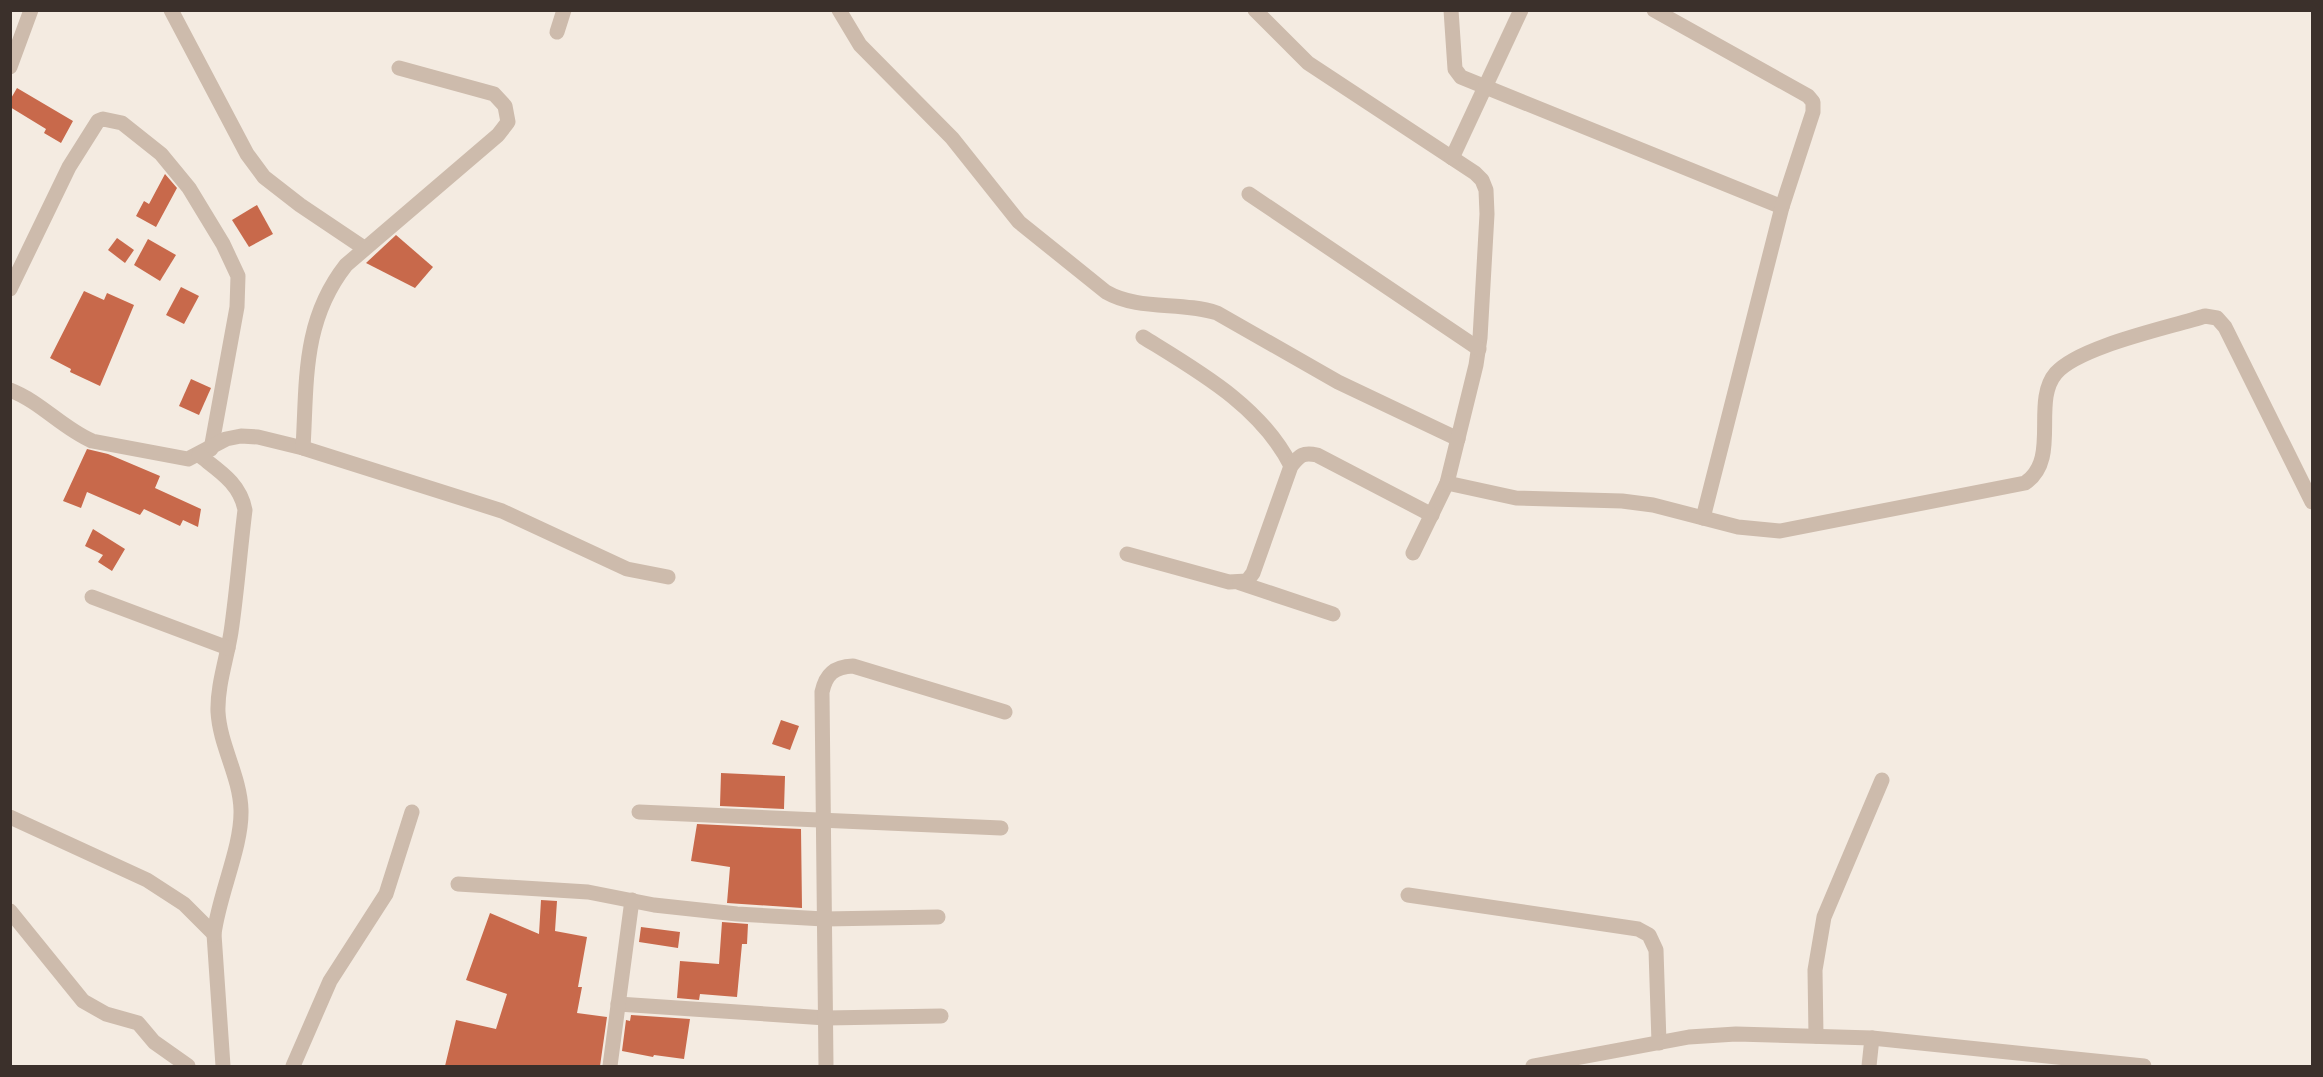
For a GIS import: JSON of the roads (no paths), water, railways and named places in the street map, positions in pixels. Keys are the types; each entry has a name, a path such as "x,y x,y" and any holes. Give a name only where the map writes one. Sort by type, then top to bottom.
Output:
{"street":[{"path":"10,67 16,35 31,10"},
{"path":"171,10 247,154 264,177 364,248"},
{"path":"557,32 564,10"},
{"path":"839,10 861,45 952,138 1009,212 1061,258 1106,292 1119,300 1197,306 1216,313 1338,382 1458,439"},
{"path":"1255,10 1308,63 1475,173 1482,180 1486,190 1487,214 1479,349 1447,483 1413,553"},
{"path":"1451,10 1455,69 1461,77 1782,207"},
{"path":"1452,158 1521,10"},
{"path":"1654,10 1808,96 1813,102 1813,112 1782,207 1703,518"},
{"path":"303,448 308,349 314,324 334,280 364,248 498,135 508,122 505,106 494,94 399,68"},
{"path":"10,289 69,167 98,122 103,118 122,123 146,139 189,188 223,244 238,276 237,307 205,452"},
{"path":"1248,194 1479,349"},
{"path":"1447,483 1516,498 1622,501 1653,505 1738,527 1780,531 2025,483 2035,477 2040,467 2051,381 2057,372 2069,362 2097,349 2205,316 2217,318 2225,327 2313,502"},
{"path":"1143,337 1205,375 1242,405 1282,448 1292,466"},
{"path":"10,390 46,409 79,435 92,441 188,459 226,439 241,436 303,448 502,511 627,569 669,577"},
{"path":"205,452 242,495 245,510 228,648 218,708 219,722 241,809 214,934 223,1066"},
{"path":"1240,583 1247,581 1253,573 1292,466 1299,456 1306,453 1317,455 1432,515"},
{"path":"1127,554 1240,583 1333,614"},
{"path":"92,597 228,648"},
{"path":"826,1066 822,692 825,679 831,672 842,667 853,666 1005,712"},
{"path":"1816,1036 1815,970 1824,917 1882,780"},
{"path":"293,1066 330,981 386,894 395,873 412,812"},
{"path":"639,812 823,822 1001,828"},
{"path":"10,817 147,880 184,904 214,934"},
{"path":"458,884 588,892 737,914 824,919 938,917"},
{"path":"1408,896 1638,929 1649,934 1656,950 1659,1043"},
{"path":"610,1066 632,900"},
{"path":"10,912 83,1001 106,1014 138,1023 154,1042 188,1066"},
{"path":"618,1004 826,1018 941,1016"},
{"path":"1533,1066 1714,1034 1872,1038 2030,1060 2144,1066"},
{"path":"1869,1066 1872,1038"}]}
